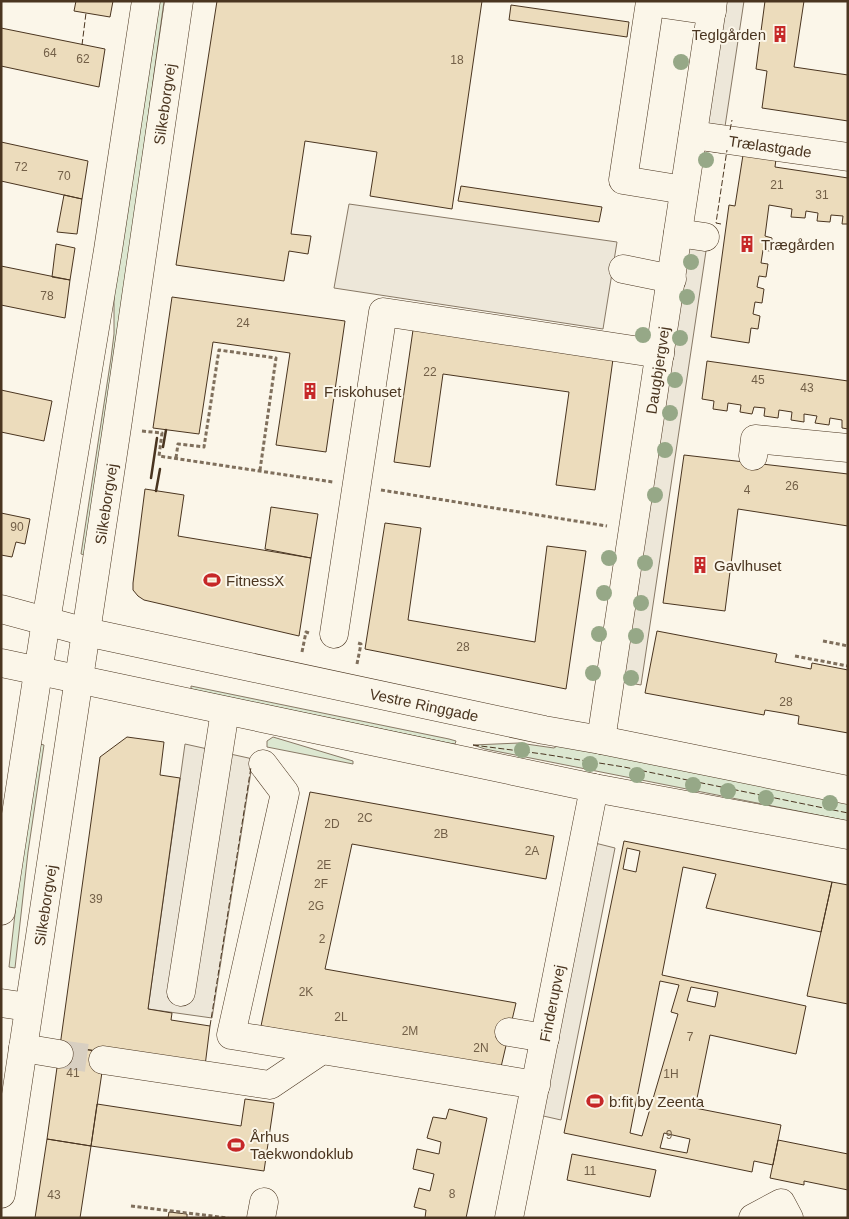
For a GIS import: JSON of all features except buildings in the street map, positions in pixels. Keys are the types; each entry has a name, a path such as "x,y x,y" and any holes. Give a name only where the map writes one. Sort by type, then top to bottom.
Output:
{"street":[{"path":"1,912 46,621 108,250 146,1"},
{"name":"Silkeborgvej","path":"1,1194 117,427 179,1"},
{"path":"684,190 623,180 650,2 713,6"},
{"name":"Daugbjergvej","path":"601,740 713,6"},
{"name":"Trælastgade","path":"693,135 848,157"},
{"path":"678,233 705,237"},
{"path":"623,269 672,279"},
{"path":"334,634 383,312 522,340 660,354"},
{"path":"753,456 756,438 848,448"},
{"name":"Vestre Ringgade","path":"1,609 86,632 352,689 544,730 848,790"},
{"path":"1,663 78,681 594,788 848,835"},
{"path":"181,992 225,711"},
{"path":"263,764 284,793 232,1035 536,1085"},
{"name":"Finderupvej","path":"509,1218 594,788"},
{"path":"1,1002 28,1007"},
{"path":"509,1032 545,1038"},
{"path":"23,1048 59,1054"},
{"path":"104,1060 270,1085 322,1050"},
{"path":"753,1218 781,1202 789,1218"}],"path":[{"path":"176,458 178,444 204,447 219,350 276,358 260,470"},
{"path":"117,427 162,434 159,456 321,480"},
{"path":"390,492 586,523"},
{"path":"334,634 344,640 361,644 352,689"},
{"path":"823,641 848,646"},
{"path":"795,656 848,666"},
{"path":"131,1206 228,1218"}],"green space":[{"path":"159,1 164,1 115,359 85,555 81,554 114,334 114,291"},
{"path":"191,686 456,741 455,744 448,743 204,692 191,689"},
{"path":"273,737 353,761 353,764 267,747 267,741"},
{"path":"519,743 554,748 560,744 848,803 848,821 485,749 473,745"},
{"path":"40,744 44,745 28,852 15,968 9,967 19,878"}],"shaded area":[{"path":"710,1 744,1 721,153 689,148"},
{"path":"349,204 617,242 603,329 334,288"},
{"path":"677,226 709,231 641,685 608,679"},
{"path":"185,744 253,759 212,1018 148,1009"},
{"path":"595,843 615,848 561,1120 539,1115"}],"tunnel":[{"path":"59,1054 103,1060"}],"fence":[{"path":"82,45 86,13"},
{"path":"730,130 732,120"},
{"path":"721,224 716,223 727,150"},
{"path":"473,745 624,767 848,813"},
{"path":"210,1026 251,767"}],"wall":[{"path":"163,447 166,430"},
{"path":"151,478 157,438"},
{"path":"156,491 160,469"}],"place":[{"name":"Teglgården","path":"780,34"},
{"name":"Trægården","path":"747,244"},
{"name":"Friskohuset","path":"310,391"},
{"name":"Gavlhuset","path":"700,565"},
{"name":"FitnessX","path":"212,580"},
{"name":"b:fit by Zeenta","path":"595,1101"},
{"name":"Århus Taekwondoklub","path":"236,1145"}]}
